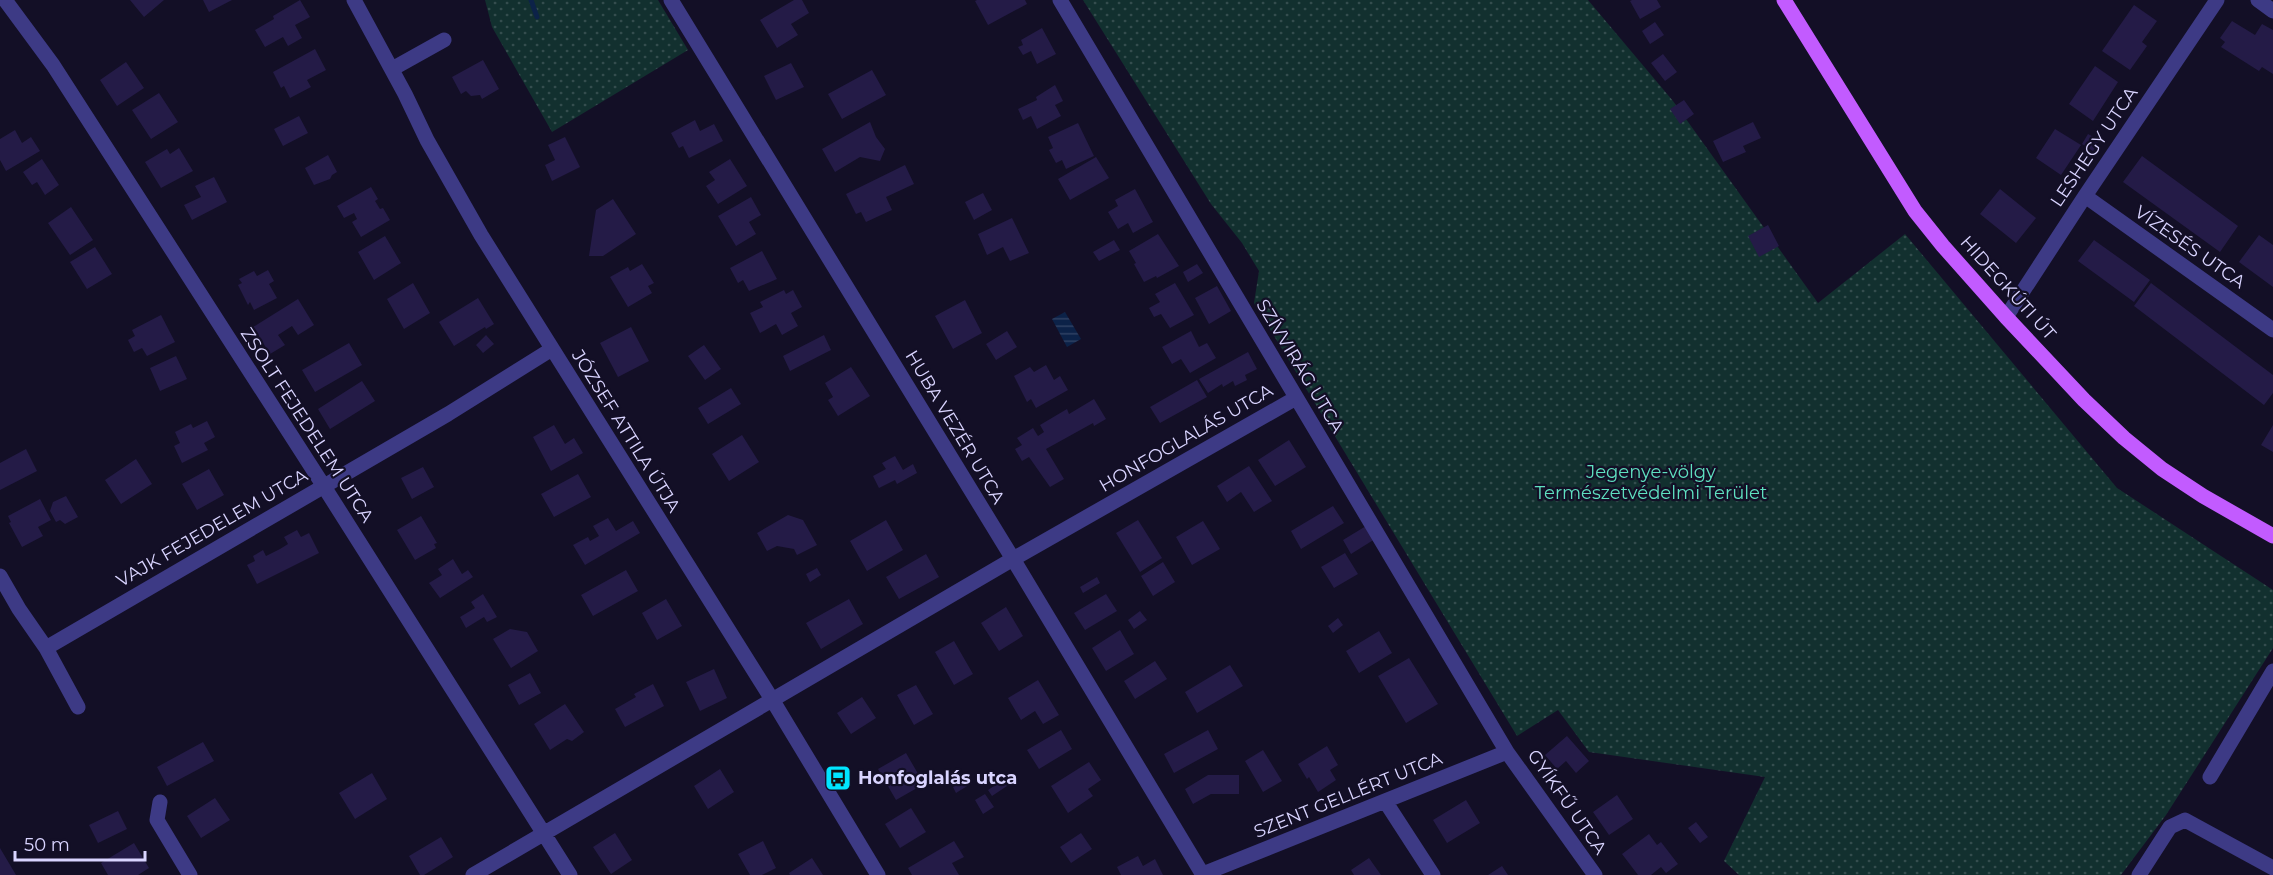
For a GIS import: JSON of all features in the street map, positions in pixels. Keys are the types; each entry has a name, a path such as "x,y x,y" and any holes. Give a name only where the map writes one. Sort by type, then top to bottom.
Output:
{"main road":[{"name":"HIDEGKÚTI ÚT","path":"1784,0 1915,210 1943,246 2006,317 2084,400 2124,438 2162,469 2203,496 2273,536"}],"street":[{"name":"ZSOLT FEJEDELEM UTCA","path":"5,0 52,65 323,485 570,875"},
{"name":"JÓZSEF ATTILA ÚTJA","path":"354,0 459,197 773,701 878,875"},
{"name":"HUBA VEZÉR UTCA","path":"670,0 1013,559 1203,875"},
{"name":"SZÍVVIRÁG UTCA","path":"1060,0 1507,752"},
{"name":"LESHEGY UTCA","path":"2006,317 2217,0"},
{"path":"2258,0 2273,11"},
{"path":"392,69 444,40"},
{"name":"VÍZESÉS UTCA","path":"2085,196 2273,330"},
{"name":"VAJK FEJEDELEM UTCA","path":"46,648 448,414 552,349"},
{"name":"HONFOGLALÁS UTCA","path":"473,875 1013,559 1296,398"},
{"path":"0,576 46,648 78,707"},
{"path":"2210,777 2273,670"},
{"name":"SZENT GELLÉRT UTCA","path":"1203,875 1507,752"},
{"name":"GYÍKFŰ UTCA","path":"1507,752 1595,875"},
{"path":"1385,801 1433,875"},
{"path":"160,802 157,820 190,875"},
{"path":"2139,875 2170,827 2185,820 2273,868"}],"green space":[{"path":"485,0 658,0 688,50 552,132 492,27"},
{"name":"Jegenye-völgy Természetvédelmi Terület","path":"1083,0 1588,0 1673,101 1818,303 1905,234 2117,488 2273,590 2273,648 2166,815 2121,875 1739,875 1724,861 1765,777 1589,752 1558,710 1517,736 1254,303 1259,271 1242,243 1211,204"}],"water":[{"path":"1065,312 1081,339 1067,347 1052,319"}],"building":[{"path":"130,0 164,0 144,17"},
{"path":"203,0 232,0 209,12"},
{"path":"300,0 310,17 295,25 302,38 288,46 283,37 265,47 255,30"},
{"path":"794,0 802,0 809,13 791,24 798,35 777,48 760,20"},
{"path":"1025,0 1027,4 988,25 975,1"},
{"path":"1657,0 1661,7 1640,19 1630,1"},
{"path":"2134,5 2157,21 2142,42 2147,46 2130,70 2102,51"},
{"path":"2232,21 2255,35 2262,24 2273,30 2273,74 2262,67 2259,71 2221,47 2225,42 2220,38"},
{"path":"1655,22 1664,35 1650,44 1642,31"},
{"path":"1042,28 1056,54 1037,64 1031,51 1023,55 1018,47 1023,45 1021,40"},
{"path":"315,49 326,70 307,80 311,87 290,98 284,86 281,88 273,72"},
{"path":"1663,54 1677,72 1665,81 1651,63"},
{"path":"483,60 499,89 482,99 480,95 471,96 466,91 461,94 452,77"},
{"path":"126,62 144,88 117,106 100,80"},
{"path":"791,63 804,87 776,100 764,76"},
{"path":"2095,66 2118,82 2093,121 2069,104"},
{"path":"872,70 886,95 842,119 828,94"},
{"path":"1055,85 1063,101 1055,105 1061,116 1037,129 1031,116 1023,120 1018,109 1037,100 1036,97"},
{"path":"159,93 178,122 151,139 132,110"},
{"path":"1684,100 1694,114 1680,124 1670,109"},
{"path":"299,116 308,133 283,146 274,129"},
{"path":"695,120 700,131 714,124 723,141 689,158 683,146 679,148 671,133"},
{"path":"870,122 876,137 885,149 880,161 860,157 835,172 822,149"},
{"path":"1753,122 1761,138 1743,146 1746,152 1723,162 1713,141"},
{"path":"1078,123 1094,156 1066,169 1062,160 1056,163 1049,150 1053,148 1048,137"},
{"path":"2055,129 2081,145 2061,175 2036,158"},
{"path":"15,130 22,143 31,137 40,151 6,171 0,160 0,139"},
{"path":"2088,134 2099,140 2093,151 2082,144"},
{"path":"565,137 580,167 552,181 545,165 555,160 548,145"},
{"path":"179,148 193,171 161,188 145,162 167,149 170,154"},
{"path":"328,155 337,172 330,179 314,185 305,168"},
{"path":"2142,156 2238,226 2220,252 2123,182"},
{"path":"1096,157 1109,178 1070,200 1058,179"},
{"path":"42,159 59,185 45,195 37,182 32,185 23,172"},
{"path":"730,159 747,186 718,204 706,186 715,180 709,172"},
{"path":"905,165 914,184 886,197 892,210 866,222 861,212 856,214 846,194"},
{"path":"214,177 227,202 192,220 184,205 201,197 195,186"},
{"path":"371,187 378,199 375,201 380,209 383,208 390,220 361,237 352,222 357,219 354,213 344,218 337,206"},
{"path":"1135,189 1153,222 1133,233 1128,223 1118,229 1108,212 1118,206 1115,200"},
{"path":"2000,189 2036,218 2016,243 1980,214"},
{"path":"983,193 992,210 974,220 965,202"},
{"path":"751,197 761,215 749,222 756,234 736,246 718,216"},
{"path":"613,199 636,234 603,256 589,256 596,210"},
{"path":"71,207 93,240 70,255 48,223"},
{"path":"1012,218 1029,253 1010,261 1003,247 987,255 978,234"},
{"path":"1768,225 1779,246 1759,257 1748,236"},
{"path":"1158,234 1179,266 1144,282 1129,251"},
{"path":"2259,235 2273,245 2273,287 2239,262"},
{"path":"385,236 401,263 374,280 358,252"},
{"path":"1114,240 1120,250 1099,261 1093,252"},
{"path":"2094,240 2150,280 2134,302 2078,261"},
{"path":"95,247 112,274 87,289 70,262"},
{"path":"762,251 777,279 749,291 743,280 738,283 730,268"},
{"path":"642,264 654,283 648,286 652,293 628,307 610,277 628,267 630,271"},
{"path":"1197,264 1203,273 1188,282 1183,272"},
{"path":"268,270 274,281 269,284 277,298 254,310 250,302 248,305 238,285 242,283 239,279 254,271 257,276"},
{"path":"413,283 430,313 404,329 387,299"},
{"path":"1175,283 1194,315 1170,328 1161,314 1154,317 1149,308 1160,302 1155,294"},
{"path":"2151,283 2273,375 2273,393 2264,405 2134,306"},
{"path":"1217,286 1231,311 1209,324 1195,298"},
{"path":"784,290 786,294 793,290 802,307 791,313 798,326 782,335 776,324 760,333 750,313 763,307 760,302"},
{"path":"478,298 494,324 454,346 439,322"},
{"path":"298,299 314,325 298,335 292,326 278,335 285,345 270,354 253,327"},
{"path":"965,300 982,333 953,349 935,316"},
{"path":"161,315 175,342 147,356 142,348 134,352 128,340 135,336 132,330"},
{"path":"631,327 649,361 618,377 600,343"},
{"path":"1007,331 1017,347 996,360 986,344"},
{"path":"1191,331 1199,347 1207,343 1216,358 1190,373 1181,359 1172,364 1162,347"},
{"path":"486,335 494,344 483,353 476,345"},
{"path":"824,335 831,350 790,371 783,356"},
{"path":"349,343 362,365 315,392 302,370"},
{"path":"704,345 721,369 705,380 688,356"},
{"path":"1248,352 1257,369 1245,375 1247,380 1235,386 1233,381 1223,387 1222,384 1208,393 1199,379"},
{"path":"176,356 187,379 160,391 150,368"},
{"path":"1046,365 1054,380 1060,376 1068,390 1036,408 1031,399 1027,402 1014,376 1030,367 1034,372"},
{"path":"851,367 870,396 838,416 828,400 833,397 825,383"},
{"path":"1197,380 1207,397 1160,423 1150,407"},
{"path":"362,381 375,401 330,429 318,409"},
{"path":"731,388 741,404 708,424 698,408"},
{"path":"1094,399 1106,419 1094,426 1093,423 1046,449 1064,479 1050,487 1029,457 1022,461 1015,449 1022,445 1017,438 1033,428 1038,436 1044,432 1040,425 1067,409 1069,414"},
{"path":"207,421 215,437 204,443 208,450 182,463 174,446 180,443 175,432 191,424 193,428"},
{"path":"554,425 565,444 574,438 583,453 551,471 533,437"},
{"path":"2273,425 2273,452 2261,445"},
{"path":"742,435 759,462 729,481 712,454"},
{"path":"1289,440 1306,467 1275,486 1258,460"},
{"path":"26,449 37,471 0,490 0,463"},
{"path":"895,456 903,470 913,464 917,473 897,484 895,480 879,488 873,476 886,469 882,463"},
{"path":"136,459 152,484 121,504 105,480"},
{"path":"1249,466 1272,501 1254,512 1241,492 1227,502 1217,486"},
{"path":"423,467 434,487 412,499 401,478"},
{"path":"209,469 224,495 197,510 182,484"},
{"path":"578,474 591,497 554,517 541,494"},
{"path":"66,496 78,517 65,524 60,520 56,522 50,511 53,502"},
{"path":"40,499 51,520 38,527 43,536 22,547 9,523 11,522 8,516"},
{"path":"1333,506 1344,523 1301,549 1291,531"},
{"path":"788,515 803,520 817,545 797,555 794,549 777,546 767,551 757,533"},
{"path":"421,516 437,543 434,544 436,548 415,560 397,530"},
{"path":"608,518 616,531 633,521 640,533 585,565 573,545 588,537 590,541 599,536 593,526"},
{"path":"886,520 903,550 867,571 850,541"},
{"path":"1138,520 1162,558 1140,572 1116,533"},
{"path":"1203,521 1220,549 1192,565 1176,537"},
{"path":"1366,526 1375,539 1351,554 1343,540"},
{"path":"297,530 301,537 309,533 319,553 257,584 247,565 255,561 253,556 263,550 266,556 280,549 288,544 284,537"},
{"path":"1345,553 1358,574 1334,588 1321,567"},
{"path":"926,554 939,577 899,599 886,577"},
{"path":"453,559 462,574 468,570 473,577 440,598 429,583 442,575 438,569"},
{"path":"1163,562 1175,582 1153,596 1141,576"},
{"path":"817,568 821,575 810,582 806,574"},
{"path":"626,570 638,591 593,616 581,595"},
{"path":"1097,577 1100,583 1083,593 1080,587"},
{"path":"483,594 497,617 487,622 484,617 466,628 460,617 475,608 471,602"},
{"path":"1106,594 1117,611 1085,630 1074,613"},
{"path":"666,599 682,626 657,640 642,613"},
{"path":"849,599 863,624 821,649 806,623"},
{"path":"1006,607 1023,636 999,651 981,623"},
{"path":"1140,611 1147,620 1134,629 1128,620"},
{"path":"1338,618 1343,625 1333,633 1328,626"},
{"path":"510,629 527,632 538,651 511,668 493,639"},
{"path":"1120,630 1134,654 1106,671 1092,648"},
{"path":"1379,631 1392,653 1359,673 1346,651"},
{"path":"954,641 973,674 954,685 935,652"},
{"path":"1409,658 1438,704 1406,723 1378,676"},
{"path":"1155,661 1167,679 1135,699 1124,681"},
{"path":"1230,665 1243,686 1197,713 1185,692"},
{"path":"714,669 727,698 700,711 686,682"},
{"path":"530,673 541,693 519,705 508,685"},
{"path":"1038,680 1059,715 1043,724 1035,711 1021,720 1008,698"},
{"path":"653,684 664,706 625,727 615,709 636,697 634,694"},
{"path":"916,685 933,714 914,725 897,695"},
{"path":"862,697 876,718 851,734 837,713"},
{"path":"565,704 584,732 572,741 567,739 550,750 534,724"},
{"path":"1061,730 1072,749 1039,769 1027,750"},
{"path":"1208,730 1218,749 1174,773 1164,754"},
{"path":"1567,736 1589,761 1576,773 1566,761 1557,769 1545,755"},
{"path":"203,742 214,761 167,786 157,767"},
{"path":"1327,746 1338,765 1330,770 1336,780 1318,792 1298,764"},
{"path":"1263,750 1282,781 1263,792 1245,761"},
{"path":"906,753 924,784 896,800 878,769"},
{"path":"1089,762 1101,780 1088,789 1093,796 1068,813 1051,786"},
{"path":"720,769 734,792 708,809 694,786"},
{"path":"372,773 387,799 355,819 339,793"},
{"path":"1208,775 1239,775 1239,794 1211,794 1193,804 1185,789"},
{"path":"969,778 972,783 956,793 953,787"},
{"path":"1003,780 1007,786 992,796 988,790"},
{"path":"985,794 994,807 983,814 975,800"},
{"path":"1617,795 1633,819 1609,835 1593,812"},
{"path":"215,798 230,820 201,838 187,816"},
{"path":"1466,800 1480,823 1447,843 1433,820"},
{"path":"911,808 926,832 900,848 885,824"},
{"path":"118,811 127,829 98,843 89,825"},
{"path":"1696,822 1708,837 1700,843 1688,828"},
{"path":"615,833 632,860 611,874 593,847"},
{"path":"1081,833 1092,849 1071,863 1060,847"},
{"path":"1649,834 1657,845 1661,842 1678,864 1666,873 1661,867 1651,875 1638,875 1622,854"},
{"path":"441,837 453,857 424,875 420,875 409,856"},
{"path":"763,841 776,868 762,875 750,875 738,854"},
{"path":"954,841 964,857 952,863 959,875 912,875 908,868"},
{"path":"134,843 149,868 138,875 108,875 101,863"},
{"path":"0,848 16,875 0,875"},
{"path":"1138,856 1143,866 1155,859 1163,875 1121,875 1117,867"},
{"path":"812,858 823,875 790,875 789,873"},
{"path":"1369,858 1381,875 1354,875 1351,870"},
{"path":"1502,866 1508,875 1488,875"}],"waterway":[{"path":"531,0 537,17"}],"place":[{"name":"Honfoglalás utca","path":"838,778"}]}
